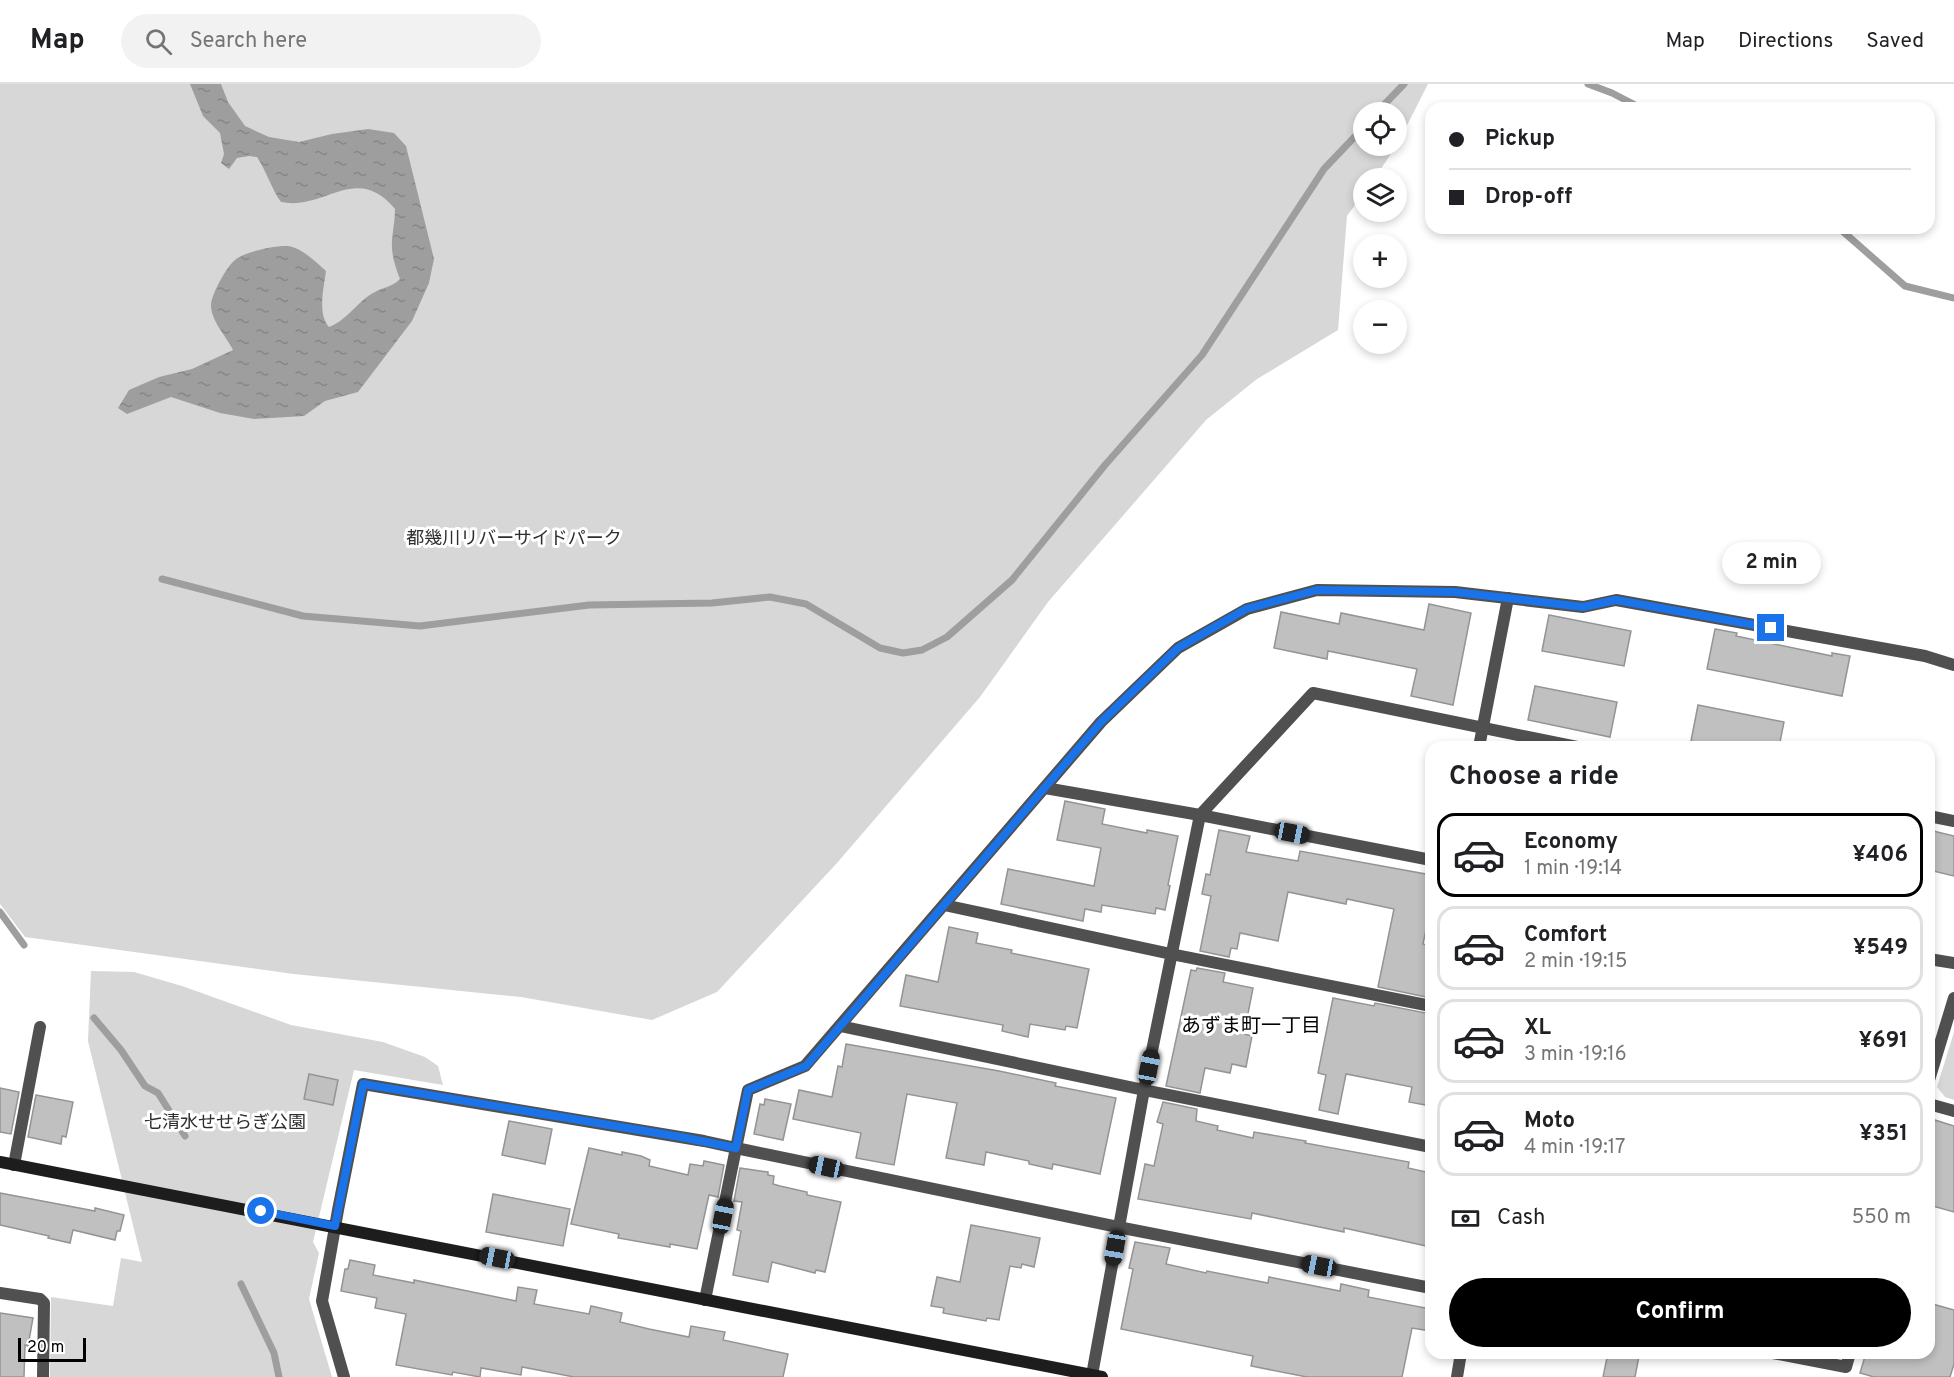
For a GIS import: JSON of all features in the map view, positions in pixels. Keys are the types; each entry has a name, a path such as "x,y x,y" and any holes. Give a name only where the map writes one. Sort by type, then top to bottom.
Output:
{"street":[{"path":"705,1300 748,1090 806,1066 1101,722 1178,648 1246,609 1317,590 1455,592 1583,607 1616,600 1925,656 1954,665"},
{"path":"1480,741 1508,598"},
{"path":"0,1162 1095,1376 1118,1227 1200,815 1313,693 1547,741"},
{"path":"1045,788 1200,815 1425,859"},
{"path":"1935,817 1954,821"},
{"path":"944,905 1171,954 1425,1005"},
{"path":"1935,959 1954,963"},
{"path":"1935,1060 1954,998"},
{"path":"14,1165 40,1026"},
{"path":"840,1026 1425,1146"},
{"path":"344,1377 322,1300 363,1084 692,1139 1118,1227 1425,1287"},
{"path":"1935,1106 1954,1111"},
{"path":"0,1293 40,1299 44,1303 43,1377"},
{"path":"1456,1377 1460,1359"},
{"path":"1804,1359 1846,1367 1848,1359"}],"green space":[{"name":"都幾川リバーサイドパーク","path":"0,84 1428,84 1407,125 1407,102 1353,102 1353,156 1389,156 1382,168 1353,168 1353,208 1347,216 1338,330 1257,379 1206,420 1048,602 980,697 837,863 717,992 652,1020 521,997 294,974 25,937 0,904"},
{"name":"七清水せせらぎ公園","path":"91,971 134,972 182,986 291,1025 383,1042 425,1057 438,1066 443,1085 354,1070 313,1242 319,1253 309,1299 332,1377 50,1377 51,1297 113,1306 121,1258 142,1262 88,1041"},
{"path":"1954,1032 1954,1100 1945,1097 1937,1087"}],"water":[{"path":"190,84 221,84 228,102 245,126 269,137 299,142 368,129 394,133 406,146 434,259 429,283 412,321 358,392 325,401 304,416 254,419 220,413 171,397 127,414 118,408 129,390 159,377 192,369 233,350 216,323 211,305 216,288 228,268 245,254 288,246 304,252 318,264 326,271 322,308 325,322 329,327 342,320 363,300 400,279 392,250 395,209 381,196 367,189 353,189 297,203 281,202 257,157 237,158 229,169 221,163 224,154 220,133 203,116"}],"building":[{"path":"1429,604 1471,613 1453,705 1411,696 1417,669 1328,651 1327,659 1274,648 1281,612 1339,624 1341,613 1424,630"},
{"path":"1549,615 1631,631 1624,666 1542,651"},
{"path":"1715,629 1737,633 1736,636 1832,656 1832,653 1850,656 1842,696 1707,669"},
{"path":"1535,686 1617,702 1610,737 1528,720"},
{"path":"1698,705 1784,722 1780,741 1691,741"},
{"path":"1065,801 1105,809 1102,824 1147,833 1147,830 1178,836 1165,910 1156,908 1155,914 1102,905 1101,912 1085,909 1083,921 1001,904 1008,869 1094,886 1101,848 1057,840"},
{"path":"1219,830 1250,836 1246,852 1298,861 1300,851 1425,874 1423,944 1425,944 1425,997 1378,987 1394,909 1347,899 1346,904 1288,892 1278,941 1240,933 1237,949 1231,948 1229,957 1200,951 1211,896 1202,894 1206,874 1210,875"},
{"path":"1935,831 1954,836 1954,876 1935,871"},
{"path":"949,927 978,933 976,943 1012,950 1011,953 1089,969 1077,1028 1066,1026 1065,1030 1030,1024 1028,1037 1002,1031 1003,1025 900,1006 906,975 938,982"},
{"path":"1197,968 1225,973 1223,982 1253,988 1244,1034 1252,1036 1246,1067 1232,1064 1230,1073 1205,1068 1200,1093 1166,1086 1191,970 1196,971"},
{"path":"1333,998 1425,1013 1425,1105 1409,1102 1412,1087 1346,1074 1338,1114 1319,1110 1326,1075 1318,1073"},
{"path":"846,1044 999,1071 1056,1083 1055,1086 1116,1098 1100,1174 1053,1164 1052,1169 1029,1164 1029,1161 986,1152 984,1165 946,1158 957,1103 907,1094 894,1165 856,1158 861,1133 793,1119 799,1090 832,1097 838,1066 842,1067"},
{"path":"309,1074 338,1080 333,1105 304,1099"},
{"path":"0,1088 19,1092 11,1134 0,1132"},
{"path":"36,1095 73,1102 66,1137 62,1136 61,1144 28,1137"},
{"path":"765,1099 791,1104 783,1140 754,1134 760,1104 764,1105"},
{"path":"1163,1102 1197,1109 1196,1121 1218,1126 1217,1130 1253,1138 1254,1132 1409,1162 1408,1168 1425,1172 1425,1246 1344,1228 1344,1232 1252,1213 1251,1219 1138,1199 1145,1164 1154,1166 1163,1124 1157,1122"},
{"path":"1935,1120 1954,1126 1954,1212 1935,1207"},
{"path":"509,1121 552,1129 545,1164 502,1155"},
{"path":"589,1148 622,1155 622,1152 641,1156 650,1160 649,1166 688,1175 690,1164 703,1166 704,1161 724,1165 718,1197 709,1195 697,1249 618,1238 619,1234 571,1224"},
{"path":"740,1168 768,1172 768,1175 774,1176 773,1184 807,1192 807,1195 841,1202 825,1272 816,1270 815,1273 772,1262 768,1282 733,1275 741,1231 737,1230 742,1202 734,1201"},
{"path":"0,1193 95,1211 95,1208 124,1215 115,1240 73,1230 70,1243 0,1225"},
{"path":"493,1194 570,1209 563,1246 486,1232"},
{"path":"971,1225 1040,1238 1034,1267 1022,1264 1021,1268 1010,1266 999,1320 987,1318 986,1321 943,1313 944,1308 931,1306 937,1277 960,1282"},
{"path":"1135,1242 1170,1248 1166,1264 1268,1283 1269,1277 1340,1291 1341,1284 1369,1290 1368,1297 1425,1308 1425,1330 1412,1328 1402,1377 1307,1377 1251,1366 1253,1356 1121,1329 1133,1269 1129,1268"},
{"path":"350,1260 375,1265 373,1275 414,1283 414,1280 516,1301 518,1287 537,1290 534,1304 589,1314 591,1306 622,1313 620,1322 689,1337 691,1326 725,1332 723,1340 788,1354 783,1377 574,1377 522,1367 521,1375 481,1368 480,1377 453,1372 452,1375 396,1365 406,1314 375,1308 377,1298 341,1291 345,1269 348,1269"},
{"path":"1935,1305 1954,1310 1954,1364 1950,1377 1874,1377 1860,1373 1864,1359 1935,1359"},
{"path":"0,1313 33,1318 28,1346 25,1345 24,1377 0,1377"},
{"path":"1607,1359 1638,1359 1635,1377 1603,1377"}],"waterway":[{"path":"1387,102 1404,84"},
{"path":"1588,84 1629,102"},
{"path":"162,579 303,616 420,626 589,605 712,603 770,597 806,604 880,648 903,653 922,650 947,637 1012,580 1105,465 1202,355 1324,169 1353,139"},
{"path":"1846,234 1905,286 1954,298"},
{"path":"0,912 24,945"},
{"path":"94,1018 121,1050 145,1086 158,1093 185,1136"},
{"path":"241,1284 274,1353 279,1377"}],"district":[{"name":"あずま町一丁目","path":"1251,1027"}],"route":[{"path":"261,1211 335,1226 363,1084 736,1148 748,1090 806,1066 1101,722 1178,648 1246,609 1317,590 1455,592 1583,607 1616,600 1771,628"}]}
